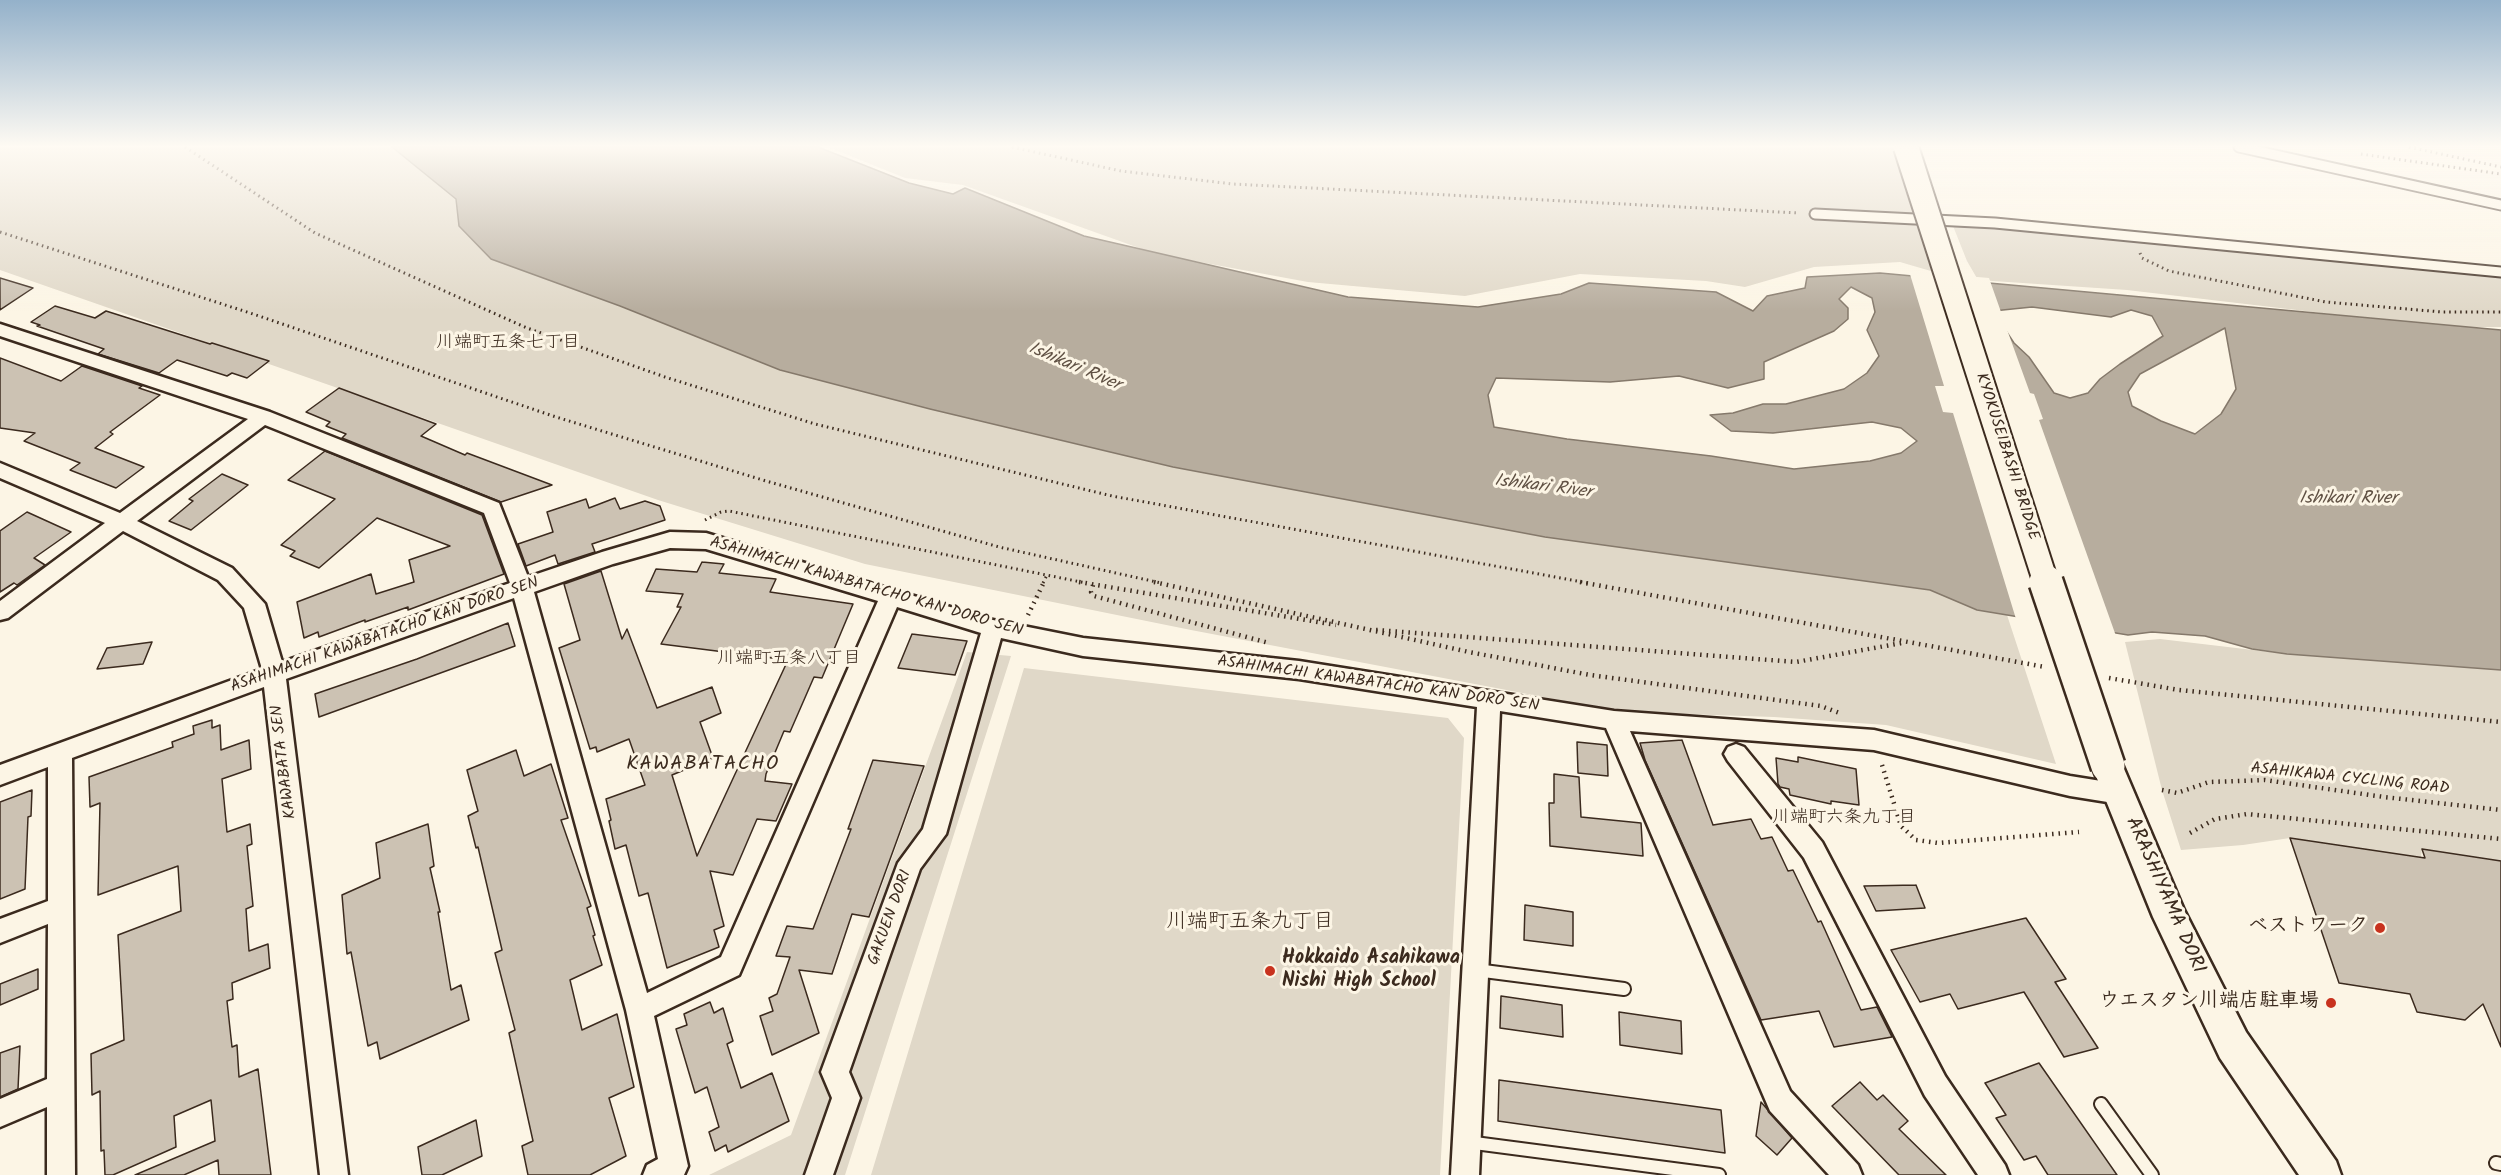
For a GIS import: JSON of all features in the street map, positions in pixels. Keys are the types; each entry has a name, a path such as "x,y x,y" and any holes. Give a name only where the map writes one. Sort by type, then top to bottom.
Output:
{"street":[{"name":"KYOKUSEIBASHI BRIDGE","path":"1924,202 2057,619 2114,780"},
{"path":"0,330 263,417 492,508 522,588 639,1010 674,1166 657,1175"},
{"path":"0,612 124,523 263,417"},
{"name":"KAWABATA SEN","path":"0,470 124,523 225,574 254,604 274,674 334,1175"},
{"name":"ASAHIMACHI KAWABATACHO KAN DORO SEN","path":"0,775 274,674 609,557 670,540 706,541 993,628 1083,647 1299,670 1614,720 1874,740 2070,786 2114,780"},
{"path":"639,1010 730,966 891,597"},
{"name":"GAKUEN DORI","path":"819,1175 846,1098 835,1072 910,863 934,834 993,628"},
{"path":"1465,1175 1489,700"},
{"path":"1614,720 1780,1101 1848,1175"},
{"path":"60,753 61,1175"},
{"path":"1736,754 1813,850 1935,1086 1995,1175"},
{"name":"ARASHIYAMA DORI","path":"2114,780 2170,917 2233,1045 2322,1175"},
{"path":"0,931 60,908"},
{"path":"0,1113 61,1087"}],"lane":[{"path":"1815,214 1995,223 2501,272"},
{"path":"1476,970 1623,989"},
{"path":"2101,1104 2152,1175"},
{"path":"1467,1142 1719,1175"}],"path":[{"path":"268,202 315,233 527,328 665,377 815,424 1113,496 2056,669"},
{"path":"1579,202 1815,214"},
{"path":"0,232 250,313 556,417 766,481 999,547 1360,629 1590,675 1821,706 1846,716 1874,740 1901,826 1916,840 1938,843 2079,832"},
{"path":"2133,236 2142,258 2169,271 2325,302 2442,312 2501,312"},
{"path":"670,540 715,514 729,511 1093,585 1360,629 1797,662 1905,642"},
{"path":"1029,613 1047,575"},
{"path":"1093,585 1091,592 1094,596 1272,644"},
{"path":"2103,678 2179,690 2501,722"},
{"name":"ASAHIKAWA CYCLING ROAD","path":"2162,790 2178,793 2209,782 2265,780 2384,797 2501,810"},
{"path":"2190,833 2215,819 2247,814 2501,839"}],"shaded area":[{"path":"0,202 456,202 459,226 491,259 620,306 1173,467 1545,537 1930,590 1977,610 2007,615 2056,764 1886,725 1774,717 1622,712 1191,630 865,564 658,500 0,270"},
{"path":"1010,202 1924,202 1948,276 1900,262 1814,267 1745,287 1706,281 1580,274 1465,296 1308,282 1156,254"},
{"path":"1951,221 2501,272 2501,327 2470,327 2339,315 2127,290 1978,280 1967,261"},
{"path":"2160,639 2287,654 2501,670 2501,861 2422,849 2419,872 2405,870 2399,854 2290,838 2243,845 2181,850 2162,790 2125,642"},
{"path":"967,652 1011,656 845,1175 709,1175 791,1135"},
{"name":"Hokkaido Asahikawa Nishi High School","path":"1024,668 1448,718 1464,738 1440,1175 871,1175"}],"water":[{"name":"Ishikari River","path":"456,202 999,202 1084,236 1348,297 1478,307 1561,294 1589,283 1716,292 1753,311 1767,296 1805,288 1807,277 1880,273 2501,330 2501,670 2287,654 2252,649 2205,636 2152,632 2128,635 1977,610 1930,590 1545,537 1173,467 930,409 780,370 620,306 491,259 459,226","holes":["1851,287 1872,298 1875,312 1867,330 1879,356 1867,373 1844,389 1786,404 1763,404 1733,413 1710,415 1731,431 1773,433 1872,422 1901,428 1917,441 1901,453 1870,461 1794,469 1494,427 1488,395 1496,378 1610,382 1679,376 1728,388 1764,379 1764,362 1834,331 1848,319 1848,308 1839,299","2032,307 2111,317 2131,310 2152,316 2163,336 2100,379 2088,393 2070,398 2054,393 2029,357 2014,343 1993,311","2225,328 2236,389 2221,414 2195,434 2161,421 2132,406 2128,392 2140,374"]}],"pier":[{"path":"1909,271 1989,278 2001,312 1997,313 2005,324 2030,393 2034,394 2043,419 2039,420 2116,636 2016,619 1953,413 1943,412 1935,386 1944,386"}],"building":[{"path":"0,278 33,288 0,310"},
{"path":"55,306 95,318 106,311 269,361 247,378 232,373 227,376 177,360 159,373 98,354 104,349 31,322"},
{"path":"0,358 61,381 82,366 142,386 139,388 160,395 110,432 113,434 95,448 144,467 116,488 70,470 80,463 24,441 35,433 0,428"},
{"path":"339,388 436,424 421,436 465,455 467,453 552,485 501,502 342,438 346,434 326,426 330,422 306,412"},
{"path":"325,451 482,515 504,574 408,610 408,607 319,637 318,632 304,638 297,602 371,574 376,594 414,582 409,560 450,546 377,518 319,568 290,556 295,551 281,545 335,499 288,480"},
{"path":"222,474 248,485 191,530 169,521 193,501 189,499"},
{"path":"615,498 620,509 645,501 660,506 665,520 592,544 595,552 558,564 555,555 526,566 518,544 553,532 547,512 586,499 589,508"},
{"path":"27,512 71,532 34,558 45,565 17,585 14,583 0,592 0,531"},
{"path":"702,562 724,564 719,573 776,579 770,592 853,604 822,678 814,677 790,732 784,731 766,774 765,781 792,784 776,821 757,819 733,875 710,871 724,926 714,930 719,947 667,968 648,893 639,896 626,845 615,849 606,799 645,785 629,739 597,752 596,747 590,749 559,648 580,640 564,584 601,571 622,639 627,629 657,708 712,687 721,713 700,722 713,758 672,775 697,856 788,660 661,644 681,607 677,607 683,594 646,591 656,569 697,572"},
{"path":"508,623 515,646 319,717 315,694 417,659"},
{"path":"912,634 967,641 955,675 898,668"},
{"path":"152,642 143,664 97,669 107,648"},
{"path":"212,720 212,728 220,725 221,750 249,740 251,769 222,779 227,832 250,824 252,844 247,846 253,906 246,909 249,951 268,944 270,968 232,983 233,999 227,1001 232,1047 237,1045 239,1077 258,1069 271,1175 219,1175 218,1160 184,1175 135,1175 215,1141 211,1100 174,1116 176,1147 113,1175 105,1175 104,1150 101,1151 100,1091 92,1095 91,1054 124,1040 118,935 181,911 178,866 98,895 100,803 90,807 89,777 173,747 172,742 194,734 193,726"},
{"path":"1682,740 1713,825 1751,819 1761,839 1772,837 1788,871 1793,870 1818,922 1821,921 1861,1010 1877,1007 1892,1037 1834,1047 1819,1011 1761,1020 1645,760 1640,743"},
{"path":"1577,742 1607,745 1608,776 1578,773"},
{"path":"516,750 524,776 551,764 568,818 561,820 591,906 587,908 602,965 570,980 582,1030 617,1014 634,1087 609,1098 626,1156 590,1175 528,1175 522,1146 533,1141 509,1033 515,1030 495,953 502,950 478,847 476,848 468,816 478,811 467,770"},
{"path":"1798,757 1856,769 1859,805 1831,801 1831,804 1790,795 1789,789 1780,787 1778,784 1776,758 1798,762"},
{"path":"873,760 924,766 869,917 852,914 832,974 799,970 819,1033 772,1055 760,1016 773,1011 769,998 777,994 790,957 776,956 787,926 813,929 851,829 848,829"},
{"path":"1554,774 1579,777 1581,817 1641,823 1643,856 1550,846 1549,803 1554,803"},
{"path":"32,790 31,816 28,817 25,889 0,899 0,802"},
{"path":"428,824 434,866 430,868 440,912 438,912 451,990 461,985 469,1020 380,1059 377,1042 368,1046 351,952 347,954 342,895 380,878 376,843"},
{"name":"ベストワーク","path":"2290,838 2425,858 2422,849 2501,861 2501,1047 2483,1004 2465,1020 2417,1012 2410,994 2339,983"},
{"path":"1916,885 1925,908 1876,911 1864,886"},
{"path":"1525,905 1573,912 1573,946 1524,940"},
{"path":"2026,918 2066,979 2055,982 2098,1048 2064,1057 2024,992 1958,1009 1950,994 1920,1002 1891,950"},
{"path":"38,969 38,989 0,1005 0,984"},
{"path":"1501,996 1562,1005 1563,1037 1500,1028"},
{"path":"710,1002 714,1013 723,1008 733,1041 727,1044 741,1088 772,1073 789,1121 728,1152 726,1145 715,1151 709,1132 719,1127 707,1087 695,1093 676,1029 687,1025 684,1014"},
{"path":"1619,1012 1681,1021 1682,1054 1620,1045"},
{"path":"20,1046 18,1089 0,1097 0,1053"},
{"path":"2039,1063 2117,1175 2048,1175 2036,1156 2024,1160 1996,1118 2006,1115 1985,1083"},
{"path":"1499,1080 1721,1110 1725,1153 1498,1121"},
{"path":"1860,1082 1877,1100 1883,1095 1908,1121 1899,1129 1946,1175 1899,1175 1832,1106"},
{"path":"1761,1102 1792,1138 1777,1155 1756,1136"},
{"path":"476,1120 482,1156 442,1175 422,1175 418,1147"}],"place":[{"name":"ベストワーク","path":"2380,928"},
{"name":"Hokkaido Asahikawa Nishi High School","path":"1270,971"},
{"name":"ウエスタン川端店駐車場","path":"2331,1003"}],"district":[{"name":"川端町五条七丁目","path":"508,344"},
{"name":"川端町五条八丁目","path":"789,660"},
{"name":"KAWABATACHO","path":"703,766"},
{"name":"川端町六条九丁目","path":"1844,819"},
{"name":"川端町五条九丁目","path":"1250,923"}]}
